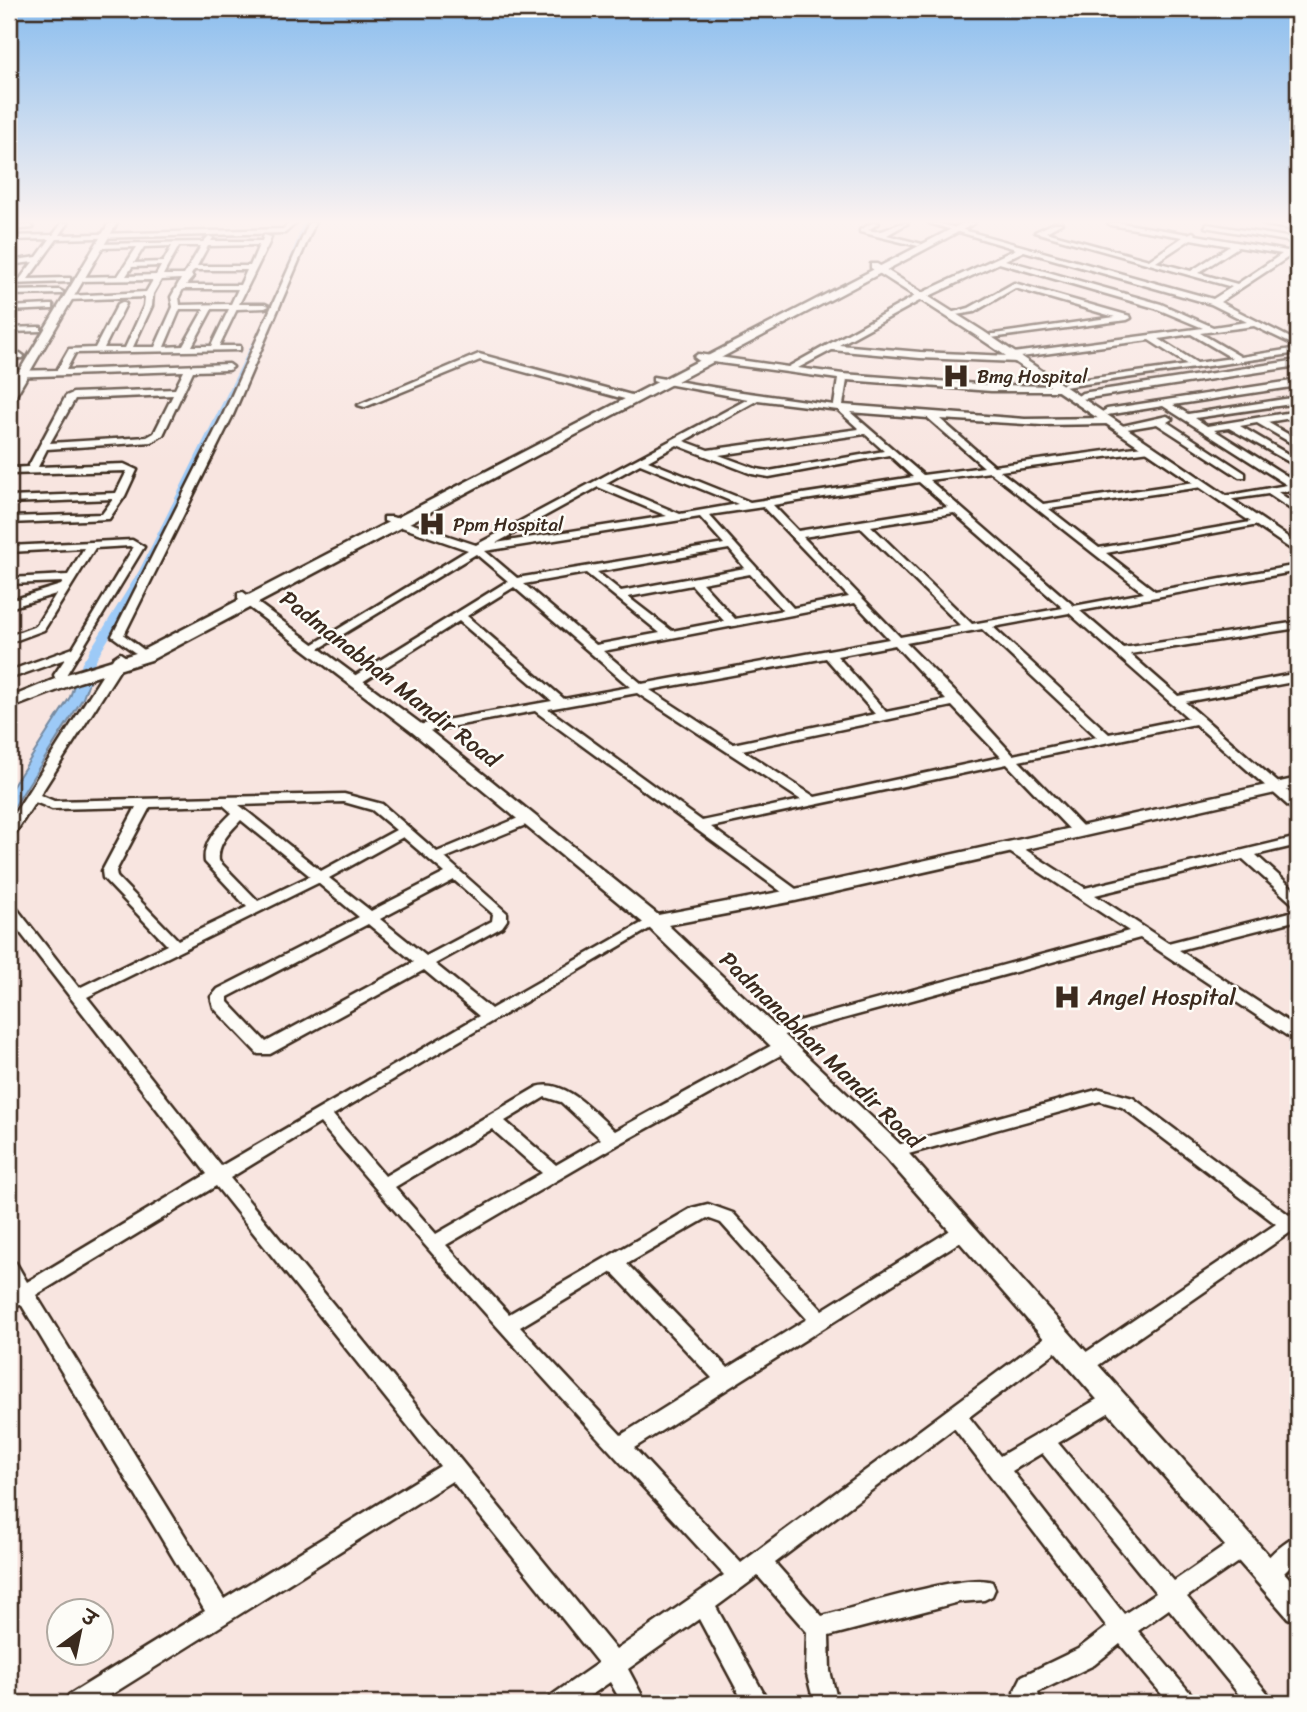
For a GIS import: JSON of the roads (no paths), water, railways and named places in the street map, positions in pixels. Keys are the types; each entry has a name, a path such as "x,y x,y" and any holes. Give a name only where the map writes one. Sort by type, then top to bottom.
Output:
{"main road":[{"path":"9,696 110,663 145,656 246,598 809,303"},
{"path":"110,663 246,598"},
{"path":"9,704 66,677"}],"street":[{"path":"10,317 55,303"},
{"path":"9,375 55,303"},
{"path":"9,397 23,374 55,303"},
{"path":"128,350 148,303"},
{"path":"142,371 176,303"},
{"path":"182,303 209,307 265,306"},
{"path":"214,348 236,303"},
{"path":"138,650 118,636 228,415 277,303"},
{"path":"789,370 910,303"},
{"path":"936,303 1127,426 1298,550"},
{"path":"954,314 971,310 983,303"},
{"path":"994,337 1127,318 1075,303"},
{"path":"1147,303 1212,329"},
{"path":"1216,303 1259,322 1298,345"},
{"path":"98,351 122,304"},
{"path":"186,349 209,307"},
{"path":"954,314 994,337 1017,357"},
{"path":"830,347 920,355 1017,357 1259,322"},
{"path":"9,330 38,329"},
{"path":"1191,331 1287,384"},
{"path":"1150,337 1196,366"},
{"path":"67,361 186,349 237,348"},
{"path":"60,373 72,351 128,350 223,357"},
{"path":"703,358 843,377 991,388 1062,386 1298,351"},
{"path":"1281,354 1298,363"},
{"path":"9,357 20,356"},
{"path":"362,405 479,357 628,397"},
{"path":"1082,397 1298,363"},
{"path":"9,375 229,368"},
{"path":"44,446 149,440 158,435 176,391 189,370"},
{"path":"1164,371 1206,397"},
{"path":"838,406 843,377"},
{"path":"660,380 758,397 931,416 1022,421 1108,416 1298,383"},
{"path":"1062,386 1082,397 1150,449 1202,484 1298,541"},
{"path":"32,469 69,398 77,395 176,391"},
{"path":"313,648 477,549 758,397"},
{"path":"1127,426 1298,400"},
{"path":"1166,404 1297,486"},
{"path":"838,406 1298,807"},
{"path":"931,416 991,468 1152,594"},
{"path":"1206,429 1296,416"},
{"path":"1159,421 1242,475"},
{"path":"1259,421 1298,444"},
{"path":"1230,425 1298,464"},
{"path":"709,453 867,431"},
{"path":"675,441 755,472 769,474 892,452"},
{"path":"477,549 923,478 1150,449"},
{"path":"638,460 751,506"},
{"path":"9,471 131,468 120,496 107,515 101,518 10,522"},
{"path":"596,483 680,518"},
{"path":"1041,507 1202,484"},
{"path":"1228,498 1297,486"},
{"path":"1270,491 1298,511"},
{"path":"9,500 120,496"},
{"path":"10,522 22,500"},
{"path":"766,504 957,701 1077,830"},
{"path":"795,535 958,509"},
{"path":"703,514 789,610"},
{"path":"393,520 477,549 640,689 812,801"},
{"path":"1099,551 1258,522"},
{"path":"863,524 969,628"},
{"path":"9,549 132,543 139,547 74,653 66,677"},
{"path":"9,640 40,628 91,546"},
{"path":"355,681 514,582 731,546"},
{"path":"418,729 1298,568"},
{"path":"588,570 668,634"},
{"path":"620,595 752,570"},
{"path":"9,580 69,582"},
{"path":"695,580 731,622"},
{"path":"9,605 69,582"},
{"name":"Padmanabhan Mandir Road","path":"246,598 418,729 654,922 894,1152 1298,1608"},
{"path":"596,649 858,598"},
{"path":"460,616 561,702"},
{"path":"984,625 1106,738"},
{"path":"1123,652 1297,626"},
{"path":"9,675 74,653"},
{"path":"829,654 884,716"},
{"path":"9,832 110,663"},
{"path":"1178,700 1298,677"},
{"path":"733,748 957,701"},
{"path":"537,707 796,895"},
{"path":"701,825 1199,719"},
{"path":"16,1297 322,1114 654,922 796,895 1077,830 1298,783"},
{"path":"32,796 52,805 344,798 376,807 500,913 500,920 264,1050 220,1004 219,997 223,993 453,875"},
{"path":"226,801 422,964 491,1017"},
{"path":"145,803 109,871 110,878 175,945"},
{"path":"240,813 212,847 209,855 212,862 255,907"},
{"path":"434,858 528,819"},
{"path":"77,995 175,945 318,878 404,831"},
{"path":"1080,894 1298,841"},
{"path":"1010,845 1080,894 1298,1035"},
{"path":"1246,854 1298,901"},
{"path":"9,908 219,1177 614,1665 634,1703"},
{"path":"1164,948 1298,915"},
{"path":"435,1243 613,1140 776,1041 1140,933"},
{"path":"382,1186 543,1091 567,1097 613,1140"},
{"path":"894,1152 1100,1095 1113,1097 1127,1102 1294,1222 1083,1365"},
{"path":"322,1114 382,1186 507,1325 740,1577"},
{"path":"494,1120 555,1174"},
{"path":"507,1325 698,1213 715,1213 727,1218 821,1321"},
{"path":"619,1447 963,1231"},
{"path":"614,1262 725,1379"},
{"path":"9,1268 16,1297 220,1614"},
{"path":"560,1703 740,1577 1059,1338"},
{"path":"999,1468 1113,1400"},
{"path":"956,1415 1122,1629 1184,1703"},
{"path":"1044,1441 1261,1703"},
{"path":"77,1703 453,1469"},
{"path":"1268,1574 1298,1545"},
{"path":"1029,1703 1026,1692 1030,1684 1086,1657 1243,1546"},
{"path":"760,1562 818,1629 818,1671 826,1703"},
{"path":"818,1629 959,1591 984,1589"},
{"path":"702,1603 757,1703"}],"water":[{"path":"91,676 83,698 9,815 9,792 70,697 75,682"}],"waterway":[{"path":"81,685 88,663 144,571 255,345"}],"place":[{"name":"Bmg Hospital","path":"956,376"},
{"name":"Ppm Hospital","path":"432,524"},
{"name":"Angel Hospital","path":"1067,997"}]}
